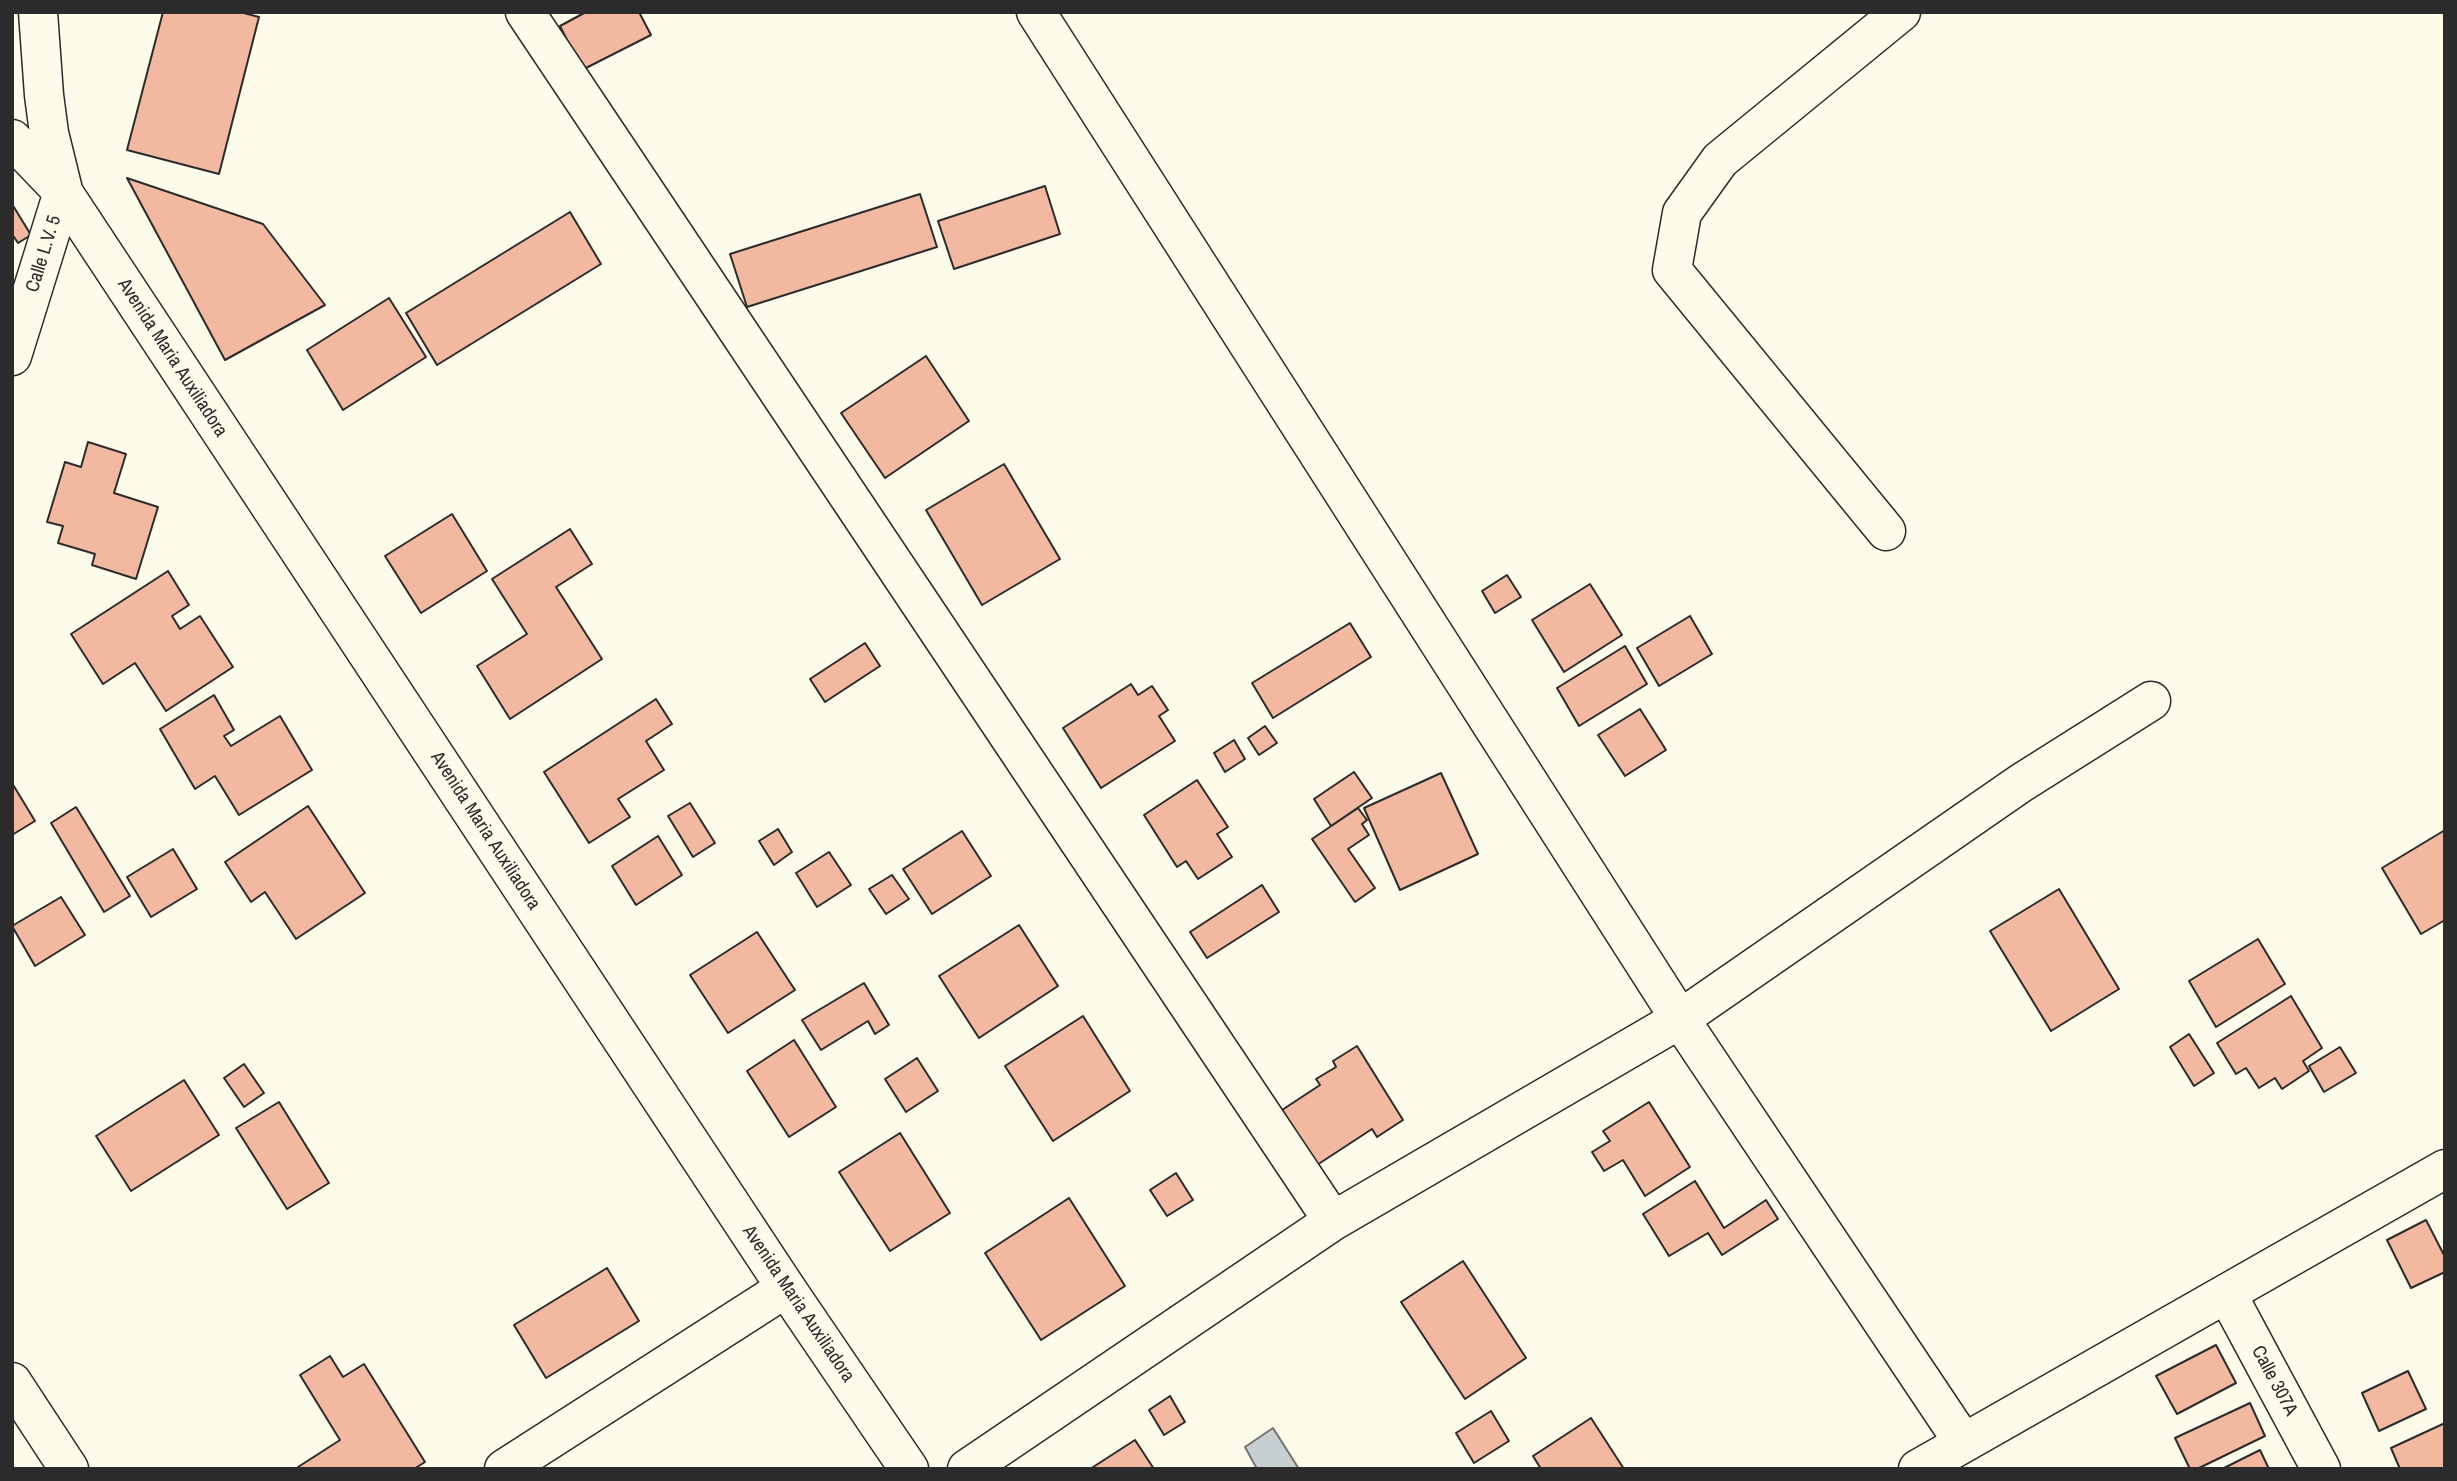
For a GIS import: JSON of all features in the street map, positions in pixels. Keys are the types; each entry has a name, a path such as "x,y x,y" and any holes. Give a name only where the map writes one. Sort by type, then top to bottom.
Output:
{"street":[{"name":"Avenida Maria Auxiliadora","path":"38,12 45,107 63,192"},
{"path":"525,12 1333,1221"},
{"path":"1036,12 1680,1019 1963,1442"},
{"path":"1886,531 1672,270 1682,214 1720,160 1901,12"},
{"name":"Avenida Maria Auxiliadora","path":"12,139 63,192 786,1288 909,1469"},
{"name":"Calle L.V. 5","path":"12,356 63,192"},
{"path":"967,1469 1333,1221 1680,1019 2021,783 2151,701"},
{"path":"1918,1469 2445,1169"},
{"path":"504,1469 786,1288"},
{"name":"Calle 307A","path":"2227,1294 2321,1469"},
{"path":"12,1382 69,1469"}],"shaded area":[{"path":"1273,1428 1299,1469 1257,1469 1245,1447"}],"building":[{"path":"163,12 240,12 259,17 219,174 127,150"},
{"path":"586,12 639,12 651,35 582,70 560,26"},
{"path":"127,178 263,224 325,305 225,360"},
{"path":"1045,186 1060,234 954,269 938,221"},
{"path":"920,194 937,247 747,307 730,254"},
{"path":"12,204 31,235 18,243 12,234"},
{"path":"570,212 601,264 437,365 406,313"},
{"path":"389,298 426,357 343,410 307,350"},
{"path":"926,356 969,421 885,478 841,413"},
{"path":"88,442 126,454 114,493 158,507 136,579 92,565 95,554 58,543 63,526 47,522 65,462 81,467"},
{"path":"1004,464 1060,559 982,605 926,510"},
{"path":"452,514 487,571 421,613 385,556"},
{"path":"570,529 592,564 556,587 602,659 510,719 477,666 527,634 492,579"},
{"path":"168,571 189,605 172,616 180,629 200,616 233,667 166,711 135,663 103,684 71,634"},
{"path":"1507,575 1521,597 1495,613 1482,591"},
{"path":"1590,584 1622,635 1564,672 1532,620"},
{"path":"1690,616 1712,654 1659,686 1637,648"},
{"path":"1350,623 1371,657 1273,718 1252,683"},
{"path":"865,643 880,666 825,702 810,679"},
{"path":"1625,646 1647,684 1579,726 1557,688"},
{"path":"1131,684 1138,695 1152,686 1168,710 1159,716 1175,741 1101,788 1063,728"},
{"path":"214,695 234,730 224,736 231,746 280,716 312,770 239,815 215,776 195,789 160,729"},
{"path":"656,699 672,724 646,741 664,770 618,799 630,817 589,843 544,772"},
{"path":"1640,709 1666,750 1625,776 1598,735"},
{"path":"1265,726 1277,743 1259,755 1248,738"},
{"path":"1234,740 1245,759 1225,772 1214,753"},
{"path":"1354,772 1372,798 1331,826 1314,799"},
{"path":"1441,773 1478,854 1400,890 1364,808"},
{"path":"1197,780 1228,827 1217,834 1232,857 1198,879 1186,861 1177,867 1144,815"},
{"path":"12,783 35,821 12,835"},
{"path":"690,803 715,843 693,857 668,816"},
{"path":"308,806 365,893 296,939 265,892 251,902 225,862"},
{"path":"76,807 130,896 104,912 51,823"},
{"path":"1358,808 1367,820 1362,824 1369,835 1348,849 1375,888 1355,902 1312,839"},
{"path":"778,829 792,852 774,865 759,841"},
{"path":"2445,830 2445,920 2421,934 2382,868"},
{"path":"962,831 991,876 932,914 903,869"},
{"path":"658,836 682,875 636,905 612,866"},
{"path":"173,849 197,889 151,917 127,877"},
{"path":"829,852 851,885 817,907 796,873"},
{"path":"892,875 909,899 886,914 869,889"},
{"path":"1262,885 1279,912 1207,958 1190,932"},
{"path":"2059,889 2119,989 2051,1031 1990,931"},
{"path":"61,897 85,935 35,966 12,926"},
{"path":"1019,925 1058,986 979,1038 939,976"},
{"path":"757,932 795,990 728,1033 690,975"},
{"path":"2258,939 2285,984 2216,1027 2189,981"},
{"path":"864,983 889,1025 875,1034 868,1021 821,1050 802,1020"},
{"path":"2291,996 2322,1048 2303,1061 2309,1071 2282,1089 2275,1078 2259,1088 2246,1068 2236,1074 2217,1043"},
{"path":"1083,1016 1130,1091 1053,1141 1005,1066"},
{"path":"2189,1034 2214,1073 2194,1086 2170,1047"},
{"path":"794,1040 836,1107 789,1137 747,1071"},
{"path":"1357,1046 1403,1120 1377,1137 1372,1129 1317,1165 1282,1110 1320,1085 1316,1079 1336,1067 1333,1061"},
{"path":"2340,1047 2356,1073 2324,1092 2309,1066"},
{"path":"917,1058 938,1091 906,1112 885,1079"},
{"path":"244,1064 264,1093 244,1107 224,1078"},
{"path":"184,1080 219,1135 131,1191 96,1136"},
{"path":"279,1102 329,1183 287,1209 236,1128"},
{"path":"1649,1102 1690,1167 1645,1196 1623,1160 1604,1171 1592,1152 1610,1141 1603,1131"},
{"path":"900,1133 950,1213 890,1251 839,1172"},
{"path":"1176,1173 1193,1200 1167,1216 1150,1190"},
{"path":"1695,1181 1724,1228 1766,1200 1778,1219 1722,1255 1708,1233 1669,1256 1643,1214"},
{"path":"1069,1198 1125,1286 1041,1340 985,1253"},
{"path":"2426,1220 2445,1257 2445,1272 2411,1288 2387,1240"},
{"path":"1463,1261 1526,1358 1465,1399 1401,1302"},
{"path":"607,1268 639,1321 546,1378 514,1325"},
{"path":"2216,1345 2236,1383 2177,1414 2156,1376"},
{"path":"330,1356 343,1377 364,1364 425,1462 414,1469 295,1469 340,1440 300,1375"},
{"path":"2408,1371 2426,1409 2379,1431 2362,1393"},
{"path":"1170,1396 1185,1422 1164,1435 1149,1410"},
{"path":"2250,1403 2265,1436 2197,1469 2190,1469 2175,1438"},
{"path":"1491,1411 1509,1441 1474,1463 1456,1433"},
{"path":"1591,1418 1624,1469 1541,1469 1533,1456"},
{"path":"2445,1423 2445,1469 2400,1469 2391,1448"},
{"path":"1135,1440 1154,1469 1090,1469"},
{"path":"2260,1450 2269,1469 2222,1469"}]}
